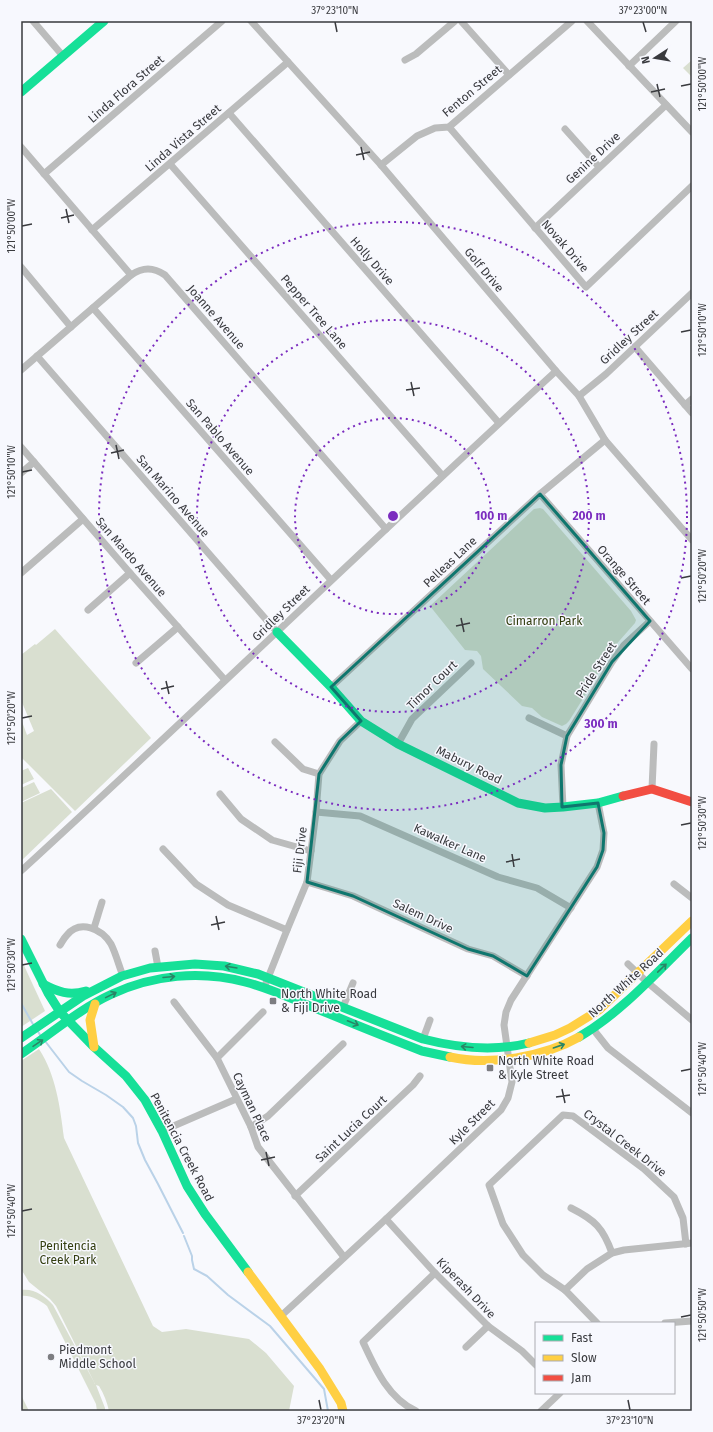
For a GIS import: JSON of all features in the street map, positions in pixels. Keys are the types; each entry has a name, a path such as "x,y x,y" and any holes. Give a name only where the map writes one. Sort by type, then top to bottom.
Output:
{"main road":[{"path":"21,92 104,21"},
{"name":"Mabury Road","path":"277,632 331,687 361,721 398,744 518,803 545,808 563,807 598,803 652,789"},
{"path":"652,789 692,802"},
{"name":"North White Road","path":"21,1038 97,989 122,976 158,967 184,964 209,964 237,968 269,978 423,1039 447,1045 471,1048 506,1047 535,1042 560,1034 600,1009 692,921"},
{"name":"North White Road","path":"23,1053 110,995 162,978 206,975 238,980 264,988 422,1050 459,1059 508,1059 539,1053 570,1042 593,1029 618,1009 692,938"},
{"name":"Penitencia Creek Road","path":"21,939 43,984 60,1012 94,1047 126,1076 145,1100 162,1131 187,1186 205,1214 320,1369 341,1403 344,1411"},
{"path":"43,984 66,995 97,989"},
{"path":"94,1047 90,1020 96,1004"}],"street":[{"path":"33,21 63,56"},
{"name":"Linda Flora Street","path":"44,174 222,21"},
{"name":"Golf Drive","path":"251,21 380,165 579,396 605,440 692,540"},
{"path":"405,60 416,54 455,21"},
{"path":"461,21 509,75"},
{"name":"Fenton Street","path":"380,165 417,136 435,128 449,127 572,21"},
{"path":"587,21 692,132"},
{"path":"628,66 676,21"},
{"name":"Linda Vista Street","path":"92,230 288,62"},
{"name":"Genine Drive","path":"535,228 666,105"},
{"name":"Holly Drive","path":"230,113 499,422"},
{"name":"Novak Drive","path":"449,127 586,287 692,186"},
{"path":"566,129 599,167"},
{"path":"21,147 131,276 21,370"},
{"name":"Pepper Tree Lane","path":"170,164 442,475"},
{"path":"22,269 71,327"},
{"name":"Joanne Avenue","path":"131,276 137,271 144,269 159,271 165,275 386,529"},
{"name":"Gridley Street","path":"579,396 635,347 692,293"},
{"name":"San Pablo Avenue","path":"94,308 331,580"},
{"path":"635,347 692,413"},
{"name":"San Marino Avenue","path":"37,356 277,632"},
{"name":"Gridley Street","path":"21,871 132,769 442,475 556,371"},
{"path":"685,405 692,399"},
{"name":"Pelleas Lane","path":"331,687 540,494 605,440"},
{"name":"San Mardo Avenue","path":"21,447 225,680"},
{"path":"21,473 34,462"},
{"name":"Orange Street","path":"540,494 692,670"},
{"path":"21,573 83,519"},
{"path":"88,610 130,573"},
{"name":"Pride Street","path":"563,807 561,765 567,736 624,645 650,621"},
{"path":"136,663 178,628"},
{"name":"Timor Court","path":"398,744 412,719 471,663"},
{"path":"528,718 567,736"},
{"name":"Fiji Drive","path":"264,988 286,930 307,882 320,774 340,741 361,721"},
{"path":"275,742 303,769 320,774"},
{"path":"652,789 654,744"},
{"path":"220,794 241,819 272,840 311,851"},
{"name":"Kyle Street","path":"281,1316 501,1110 508,1098 512,1082 504,1025 506,1012 511,1000 597,867 603,850 604,833 598,803"},
{"name":"Kawalker Lane","path":"316,812 360,816 498,877 537,888 571,908"},
{"path":"163,849 196,884 228,905 286,930"},
{"name":"Salem Drive","path":"307,882 353,896 468,949 493,956 527,976"},
{"path":"674,884 692,898"},
{"path":"94,928 102,902"},
{"path":"60,945 67,934 73,930 87,927 94,928 104,935 110,944 122,976"},
{"path":"155,951 158,967"},
{"path":"628,964 692,1020"},
{"path":"343,1007 353,983"},
{"name":"Cayman Place","path":"174,1002 217,1058 251,1127 258,1147 344,1257"},
{"path":"217,1058 264,1012"},
{"path":"423,1039 430,1020"},
{"path":"593,1029 608,1048 692,1113"},
{"path":"251,1127 268,1116 343,1044"},
{"name":"Saint Lucia Court","path":"295,1196 414,1085 420,1076"},
{"path":"162,1131 236,1099"},
{"name":"Crystal Creek Drive","path":"565,1290 543,1275 523,1255 503,1224 489,1185 563,1115 573,1116 644,1169 674,1197 683,1218 689,1243"},
{"path":"571,1208 589,1217 601,1230 612,1253"},
{"name":"Kiperash Drive","path":"386,1219 435,1273 488,1326 522,1351 535,1364"},
{"path":"596,1322 565,1290 587,1268 612,1253 624,1250 689,1243"},
{"path":"416,1411 403,1408 388,1388 362,1342 435,1273"},
{"path":"675,1322 692,1321"},
{"path":"466,1347 488,1326"},
{"path":"541,1411 559,1394"}],"highlighted area":[{"path":"540,494 650,621 612,662 567,736 561,765 562,807 598,803 604,833 603,850 597,867 527,976 493,956 468,949 353,896 307,882 319,774 340,741 361,721 331,687"}],"green space":[{"path":"692,60 692,77 683,68"},
{"name":"Cimarron Park","path":"534,509 543,509 631,611 636,620 613,648 569,721 562,726 542,717 532,708 522,706 483,669 481,656 477,651 465,650 430,606"},
{"path":"55,629 151,738 75,811 21,757 21,719 27,735 34,731 21,700 21,655"},
{"path":"28,768 34,779 21,785 21,771"},
{"path":"34,782 40,793 21,802 21,788"},
{"path":"51,789 72,812 21,861 21,803"},
{"path":"21,959 45,1011 21,1027"},
{"name":"Penitencia Creek Park","path":"39,1049 50,1070 53,1080 59,1103 64,1138 153,1326 162,1332 186,1329 249,1339 266,1353 294,1386 289,1411 109,1411 99,1386 96,1385 105,1408 105,1411 97,1411 96,1404 47,1306 35,1298 21,1296 21,1290 35,1291 53,1305 95,1384 56,1306 50,1299 29,1282 21,1269 21,1061"},
{"path":"21,1395 29,1411 21,1411"}],"waterway":[{"path":"21,1003 34,1026"},
{"path":"37,1030 42,1038"},
{"path":"45,1041 69,1072 123,1107 133,1118 136,1126 138,1143 145,1160 183,1233"},
{"path":"184,1236 192,1256 194,1269 207,1276 228,1295 270,1326 324,1389 328,1411"}],"traffic: fast":[{"path":"21,92 104,21"},
{"path":"277,632 331,687 361,721 398,744 518,803 545,808 563,807 598,803 623,796"},
{"path":"579,1037 595,1027 624,1004 692,938"},
{"path":"21,939 48,993 60,1012 94,1047 126,1076 145,1100 162,1131 187,1186 205,1214 248,1272"},
{"path":"21,1038 83,996 122,976 150,968 195,964 224,966 258,974 423,1039 449,1045 476,1048 516,1046 529,1043"},
{"path":"21,1054 77,1014 112,994 144,982 160,979 177,976 211,976 254,984 422,1051 450,1057"},
{"path":"43,984 69,993 86,991"}],"traffic: slow":[{"path":"529,1043 555,1035 570,1028 599,1010 692,921"},
{"path":"94,1047 90,1020 95,1004"},
{"path":"450,1057 466,1060 499,1060 516,1058 550,1050 579,1037"},
{"path":"248,1272 320,1369 341,1403 343,1411"}],"traffic: jam":[{"path":"623,796 652,789 692,802"}],"place":[{"name":"North White Road & Fiji Drive","path":"273,1001"},
{"name":"North White Road & Kyle Street","path":"490,1068"},
{"name":"Piedmont Middle School","path":"51,1357"}]}
